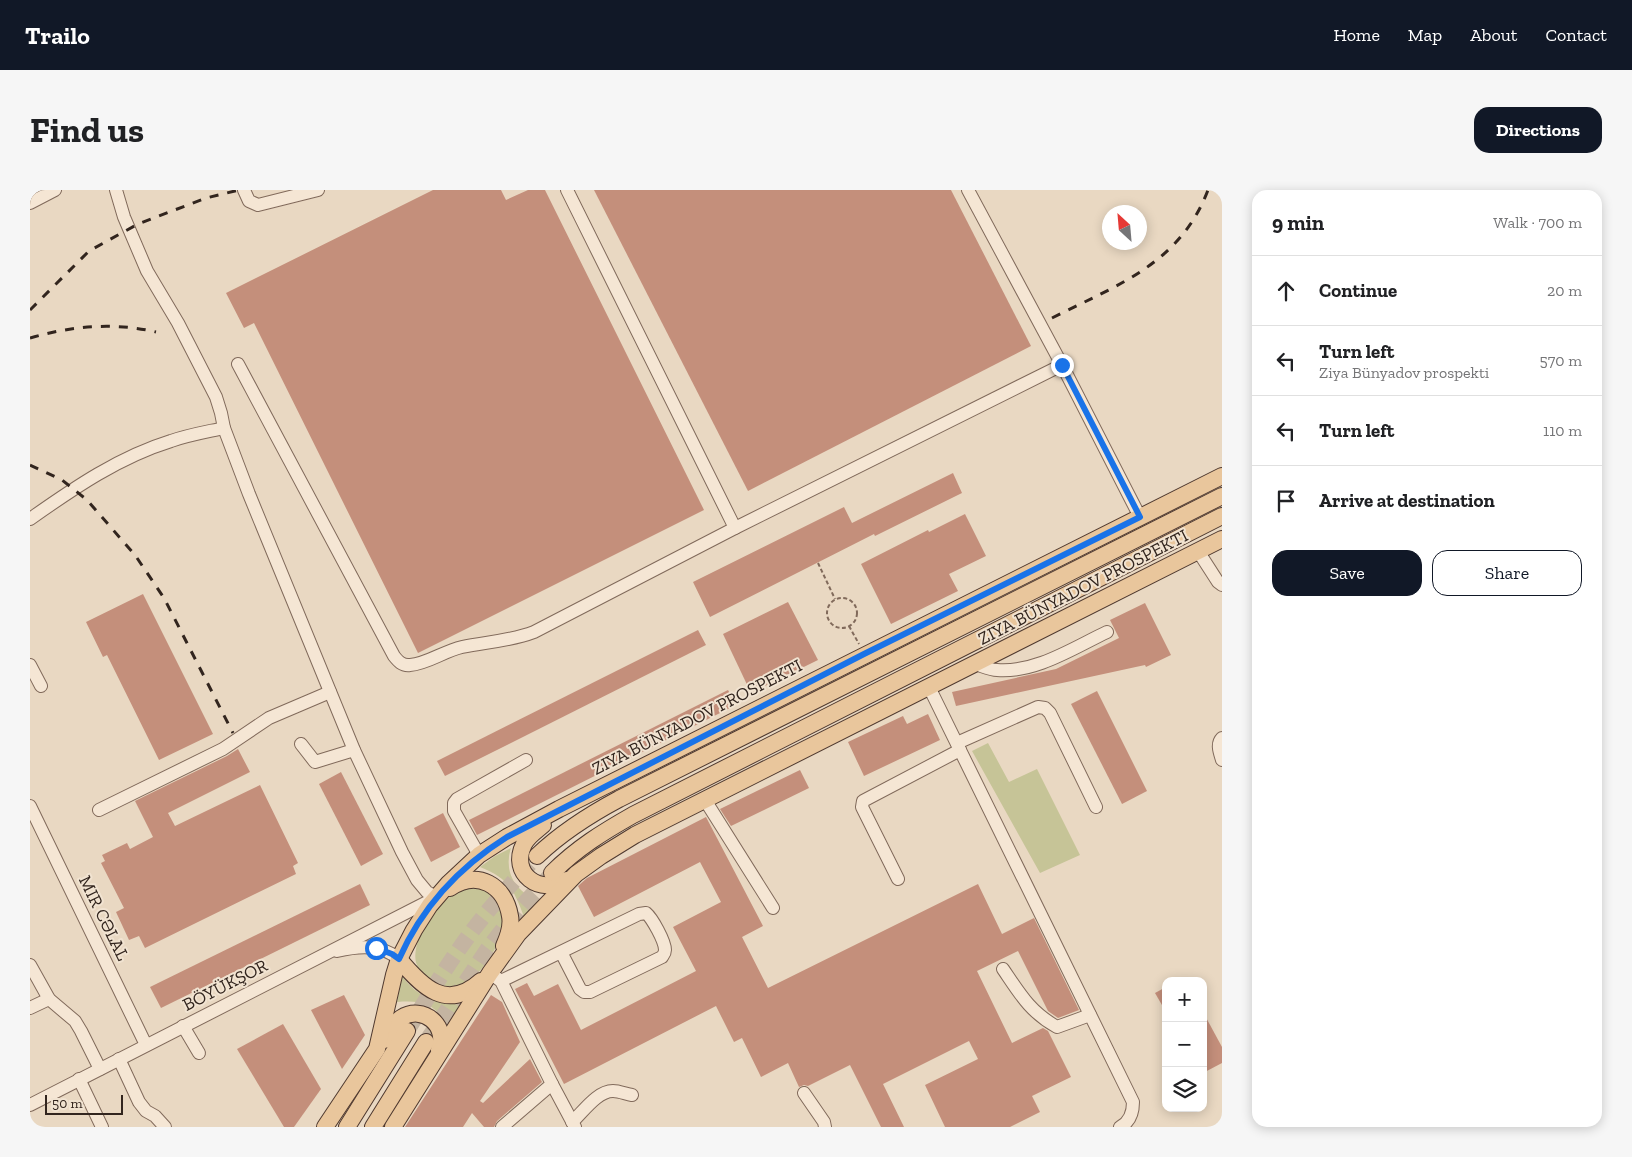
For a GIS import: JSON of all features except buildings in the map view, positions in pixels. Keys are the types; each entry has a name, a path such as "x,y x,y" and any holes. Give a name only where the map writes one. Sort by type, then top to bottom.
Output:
{"main road":[{"name":"ZIYA BÜNYADOV PROSPEKTI","path":"325,1127 377,1049 394,975 399,959 414,930 436,897 479,855 507,837 559,809 864,654 1222,476"},
{"name":"ZIYA BÜNYADOV PROSPEKTI","path":"537,856 573,826 619,799 1222,496"},
{"name":"ZIYA BÜNYADOV PROSPEKTI","path":"552,873 586,842 633,815 1222,516"},
{"name":"ZIYA BÜNYADOV PROSPEKTI","path":"393,1127 434,1064 495,977 518,934 576,874 635,835 1222,539"},
{"path":"559,809 528,838 521,853 521,866 531,879 544,886 561,884 576,874"},
{"path":"399,959 425,987 442,994 463,993 495,977 511,923 507,905 499,891 486,882 472,879 463,880 436,897"},
{"path":"377,1049 401,1018 416,1014 426,1016 437,1024 443,1037 434,1064"},
{"path":"347,1127 407,1031"},
{"path":"373,1127 426,1042"}],"street":[{"path":"30,203 55,190"},
{"path":"116,190 124,217 147,271 178,323 216,398 224,428 248,494 354,750 417,880 427,892 436,897"},
{"path":"244,190 249,202 258,205 318,190"},
{"path":"567,190 735,528"},
{"path":"968,190 1062,365 1140,517"},
{"path":"238,364 394,656 400,663 408,666 461,647 529,634 735,528 1062,365"},
{"path":"30,519 72,488 121,461 171,441 224,428"},
{"path":"1198,551 1218,582 1222,585"},
{"path":"975,664 996,670 1021,669 1040,664 1107,632"},
{"path":"30,665 41,686"},
{"path":"928,687 1133,1102 1133,1113 1123,1126"},
{"path":"99,810 223,749 269,718 330,692"},
{"path":"898,879 862,807 863,800 958,746 1038,707 1044,708 1050,713 1096,807"},
{"path":"1222,738 1218,749 1222,760"},
{"path":"302,744 315,762 354,750"},
{"path":"479,855 454,811 454,804 457,799 526,760"},
{"path":"705,800 773,908"},
{"name":"MIR CƏLAL","path":"30,806 146,1045"},
{"name":"BÖYÜKŞOR","path":"30,1104 436,897"},
{"path":"561,952 580,989 584,992 590,992 662,957 665,952 664,946 651,917 646,913 639,914 561,952 495,977 574,1125 597,1098 606,1092 613,1091 632,1095"},
{"path":"318,957 340,951 368,947 384,950 399,959"},
{"path":"30,965 49,999 75,1022 100,1069"},
{"path":"1003,969 1028,1006 1045,1021 1057,1027 1090,1015"},
{"path":"30,1008 49,999"},
{"path":"183,1026 199,1053"},
{"path":"119,1059 139,1102 146,1111 155,1116 165,1127"},
{"path":"79,1079 102,1127"},
{"path":"502,1127 552,1084"},
{"path":"804,1093 824,1122 825,1127"}],"path":[{"path":"818,563 835,599"},
{"path":"847,598 855,604 858,614 850,626 840,628 828,619 827,609 829,604 835,599 847,598"},
{"path":"850,626 864,654"}],"shaded area":[{"path":"988,743 1009,782 1037,769 1080,855 1040,873 972,751"},
{"path":"511,848 509,865 513,881 524,893 540,900 524,917 517,899 509,886 490,871 480,867 495,856"},
{"path":"475,887 485,891 500,905 504,915 502,934 490,958 473,978 465,985 457,988 442,987 435,984 419,970 415,955 417,944 428,921 446,900 465,888"},
{"path":"402,976 415,990 428,998 461,1005 449,1025 438,1012 427,1005 414,1002 397,1002"}],"tunnel":[{"path":"407,1031 443,972 467,938 492,906 537,856"},
{"path":"426,1042 487,950 518,910 550,876"}],"railway":[{"path":"30,310 89,251 138,224 206,198 239,190"},
{"path":"1052,318 1123,283 1163,254 1181,237 1196,215 1208,190"},
{"path":"30,338 77,328 108,326 156,332"},
{"path":"30,465 62,480 87,500 135,555 164,598 233,733"}],"route":[{"path":"376,948 384,950 399,959 414,930 436,897 479,855 507,837 864,654 1140,517 1062,365"}]}
